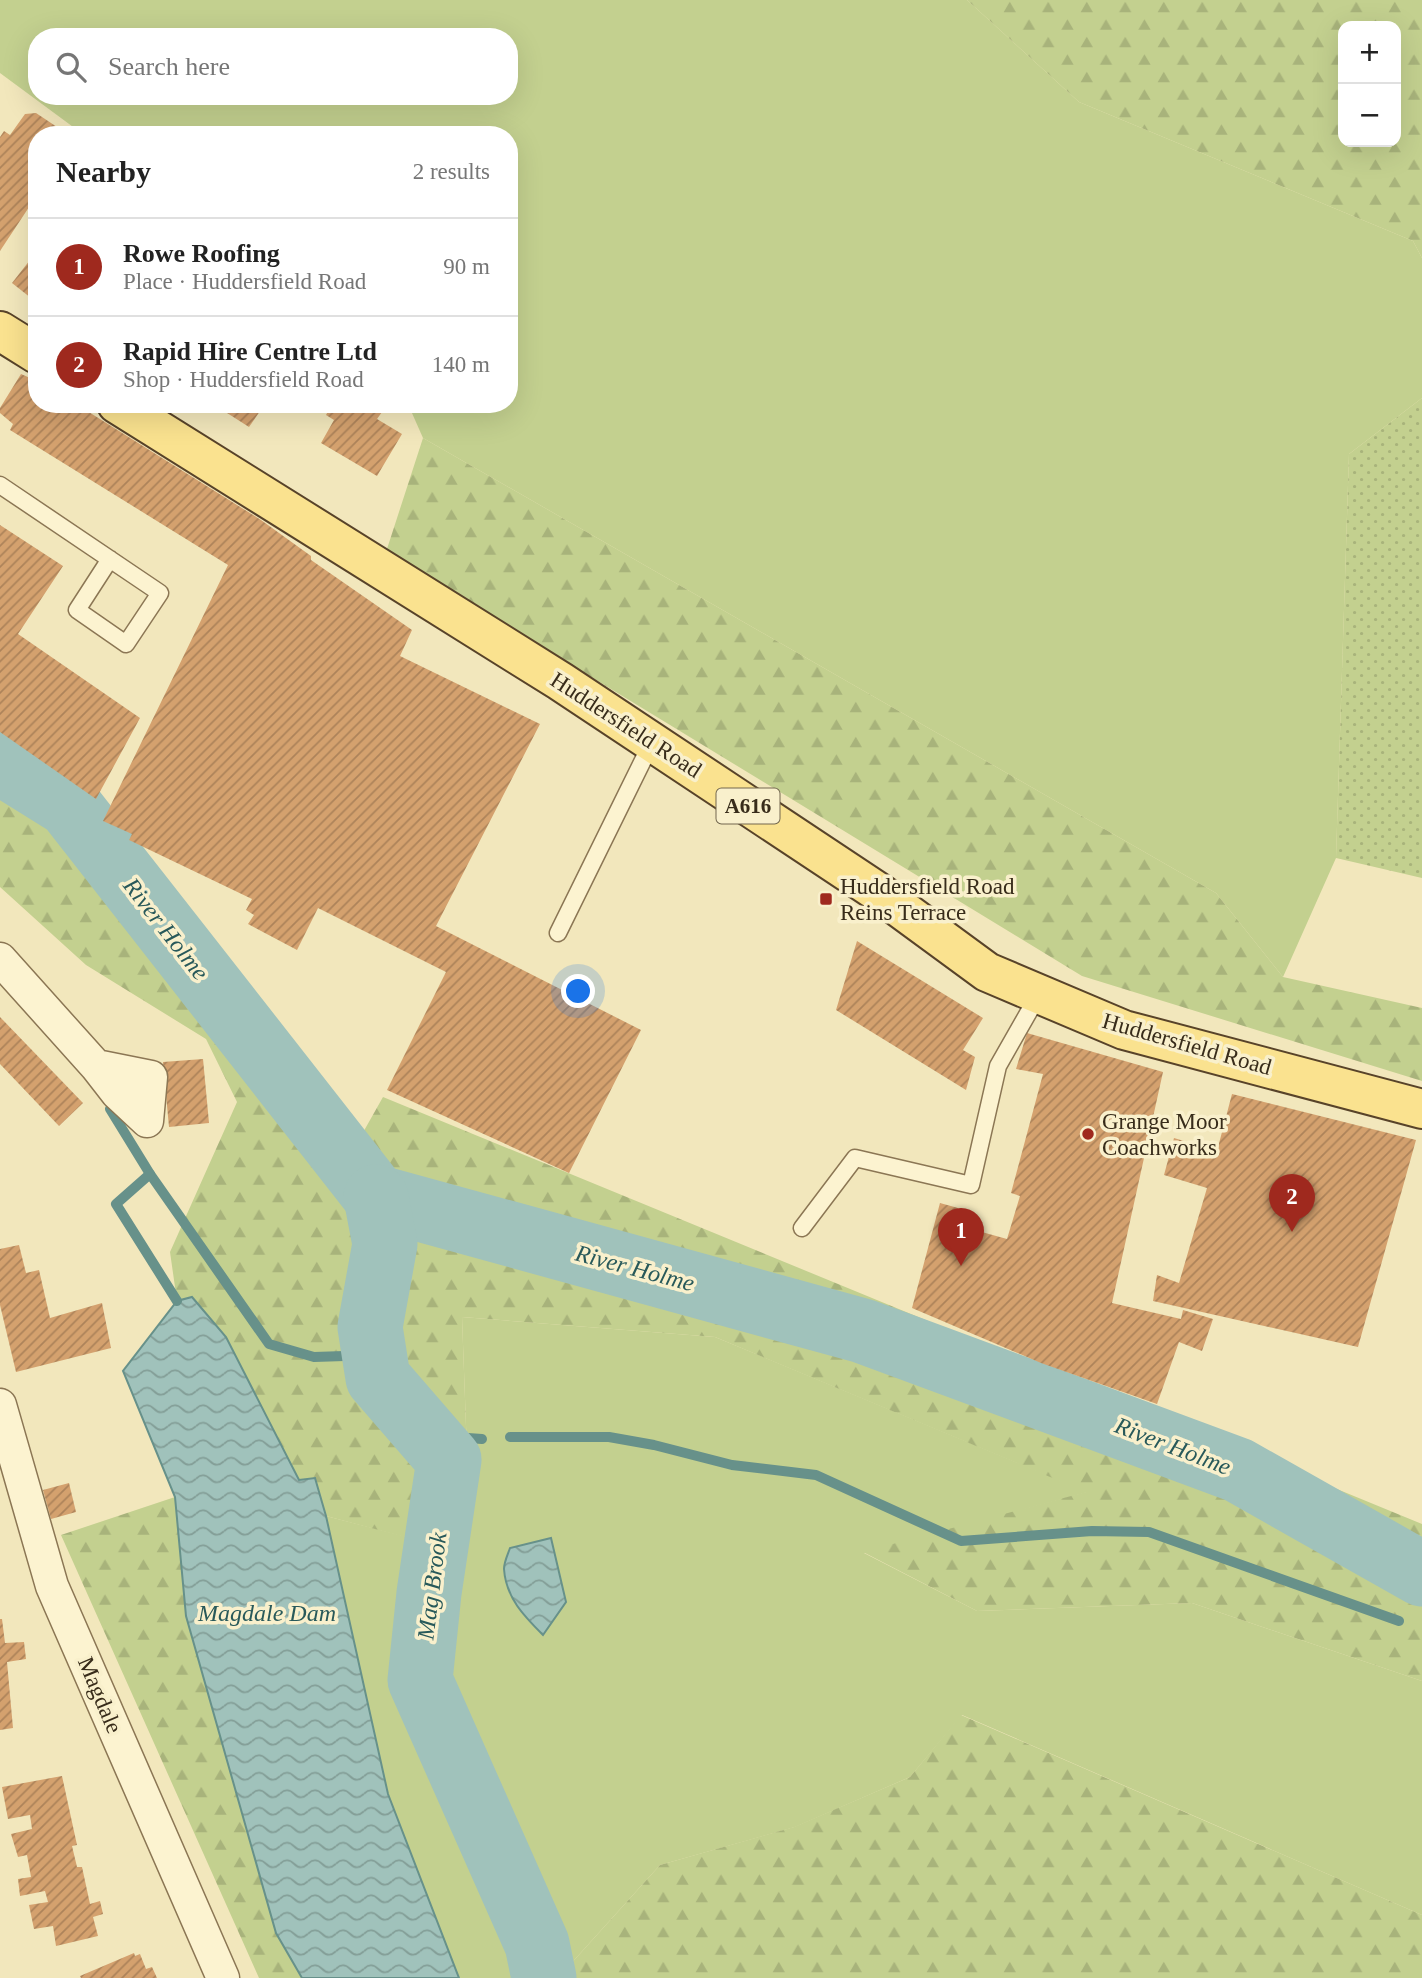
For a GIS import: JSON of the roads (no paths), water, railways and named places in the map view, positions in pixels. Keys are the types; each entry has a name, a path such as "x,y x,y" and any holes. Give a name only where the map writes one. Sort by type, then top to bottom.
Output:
{"main road":[{"path":"0,331 28,348"},
{"name":"Huddersfield Road","path":"131,413 559,681 878,892 987,972 1124,1030 1422,1109"}],"street":[{"path":"0,959 96,1066"},
{"name":"Magdale","path":"0,1405 52,1586 223,1978"}],"lane":[{"path":"0,485 110,559 160,593 126,644 78,610 110,559"},
{"path":"558,933 652,742"},
{"path":"802,1228 855,1158 971,1185 998,1066 1039,994"}],"water":[{"name":"Magdale Dam","path":"192,1297 226,1337 299,1480 315,1478 326,1516 388,1794 459,1978 302,1978 276,1933 186,1616 175,1497 123,1371 177,1301"},
{"path":"551,1538 566,1602 543,1635 512,1598 505,1579 504,1566 510,1548"}],"waterway":[{"name":"River Holme","path":"0,762 69,805 376,1197 863,1331 1238,1470 1422,1574"},
{"path":"110,1109 150,1174 269,1344 314,1357 375,1355"},
{"path":"150,1174 116,1204 177,1301"},
{"name":"Mag Brook","path":"376,1197 385,1244 370,1327 378,1378 449,1460 429,1593 420,1680 537,1944 544,1978"},
{"path":"425,1435 482,1439"},
{"path":"510,1437 609,1437 654,1445 732,1465 816,1475 961,1541 1092,1531 1149,1532 1399,1621"}],"place":[{"name":"Huddersfield Road Reins Terrace","path":"826,899"},
{"name":"Grange Moor Coachworks","path":"1088,1134"},
{"name":"Rapid Hire Centre Ltd","path":"1292,1232"},
{"name":"Rowe Roofing","path":"961,1266"}]}
